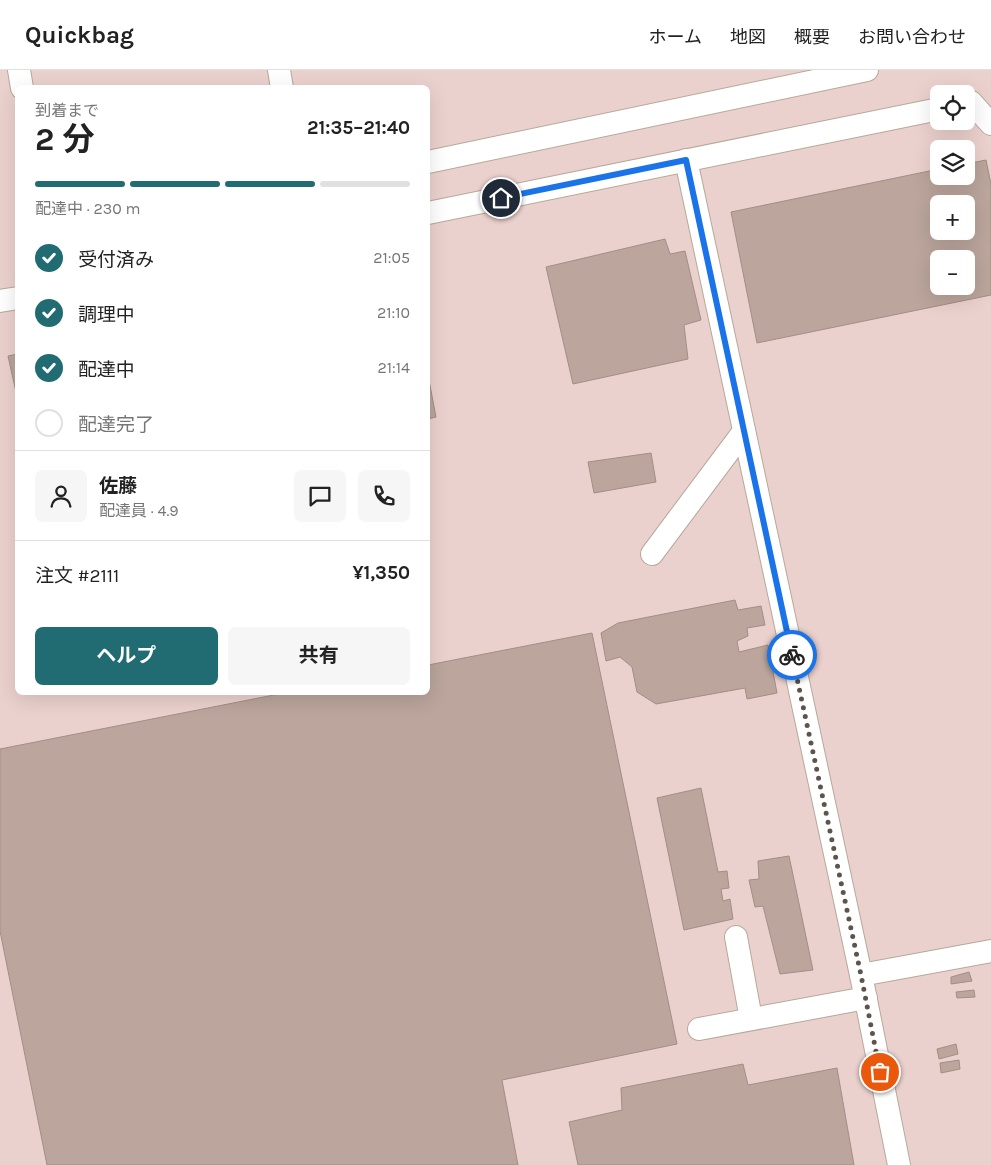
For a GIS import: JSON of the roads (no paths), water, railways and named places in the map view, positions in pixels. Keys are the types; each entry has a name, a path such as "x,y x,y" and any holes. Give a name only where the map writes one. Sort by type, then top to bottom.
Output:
{"lane":[{"path":"19,70 22,85"},
{"path":"279,70 282,85"},
{"path":"430,162 867,70"},
{"path":"975,106 991,124"},
{"path":"430,213 930,111"},
{"path":"686,160 866,998 898,1165"},
{"path":"0,301 15,298"},
{"path":"652,554 744,431"},
{"path":"736,936 751,1019"},
{"path":"861,975 991,951"},
{"path":"699,1029 866,998"}]}
